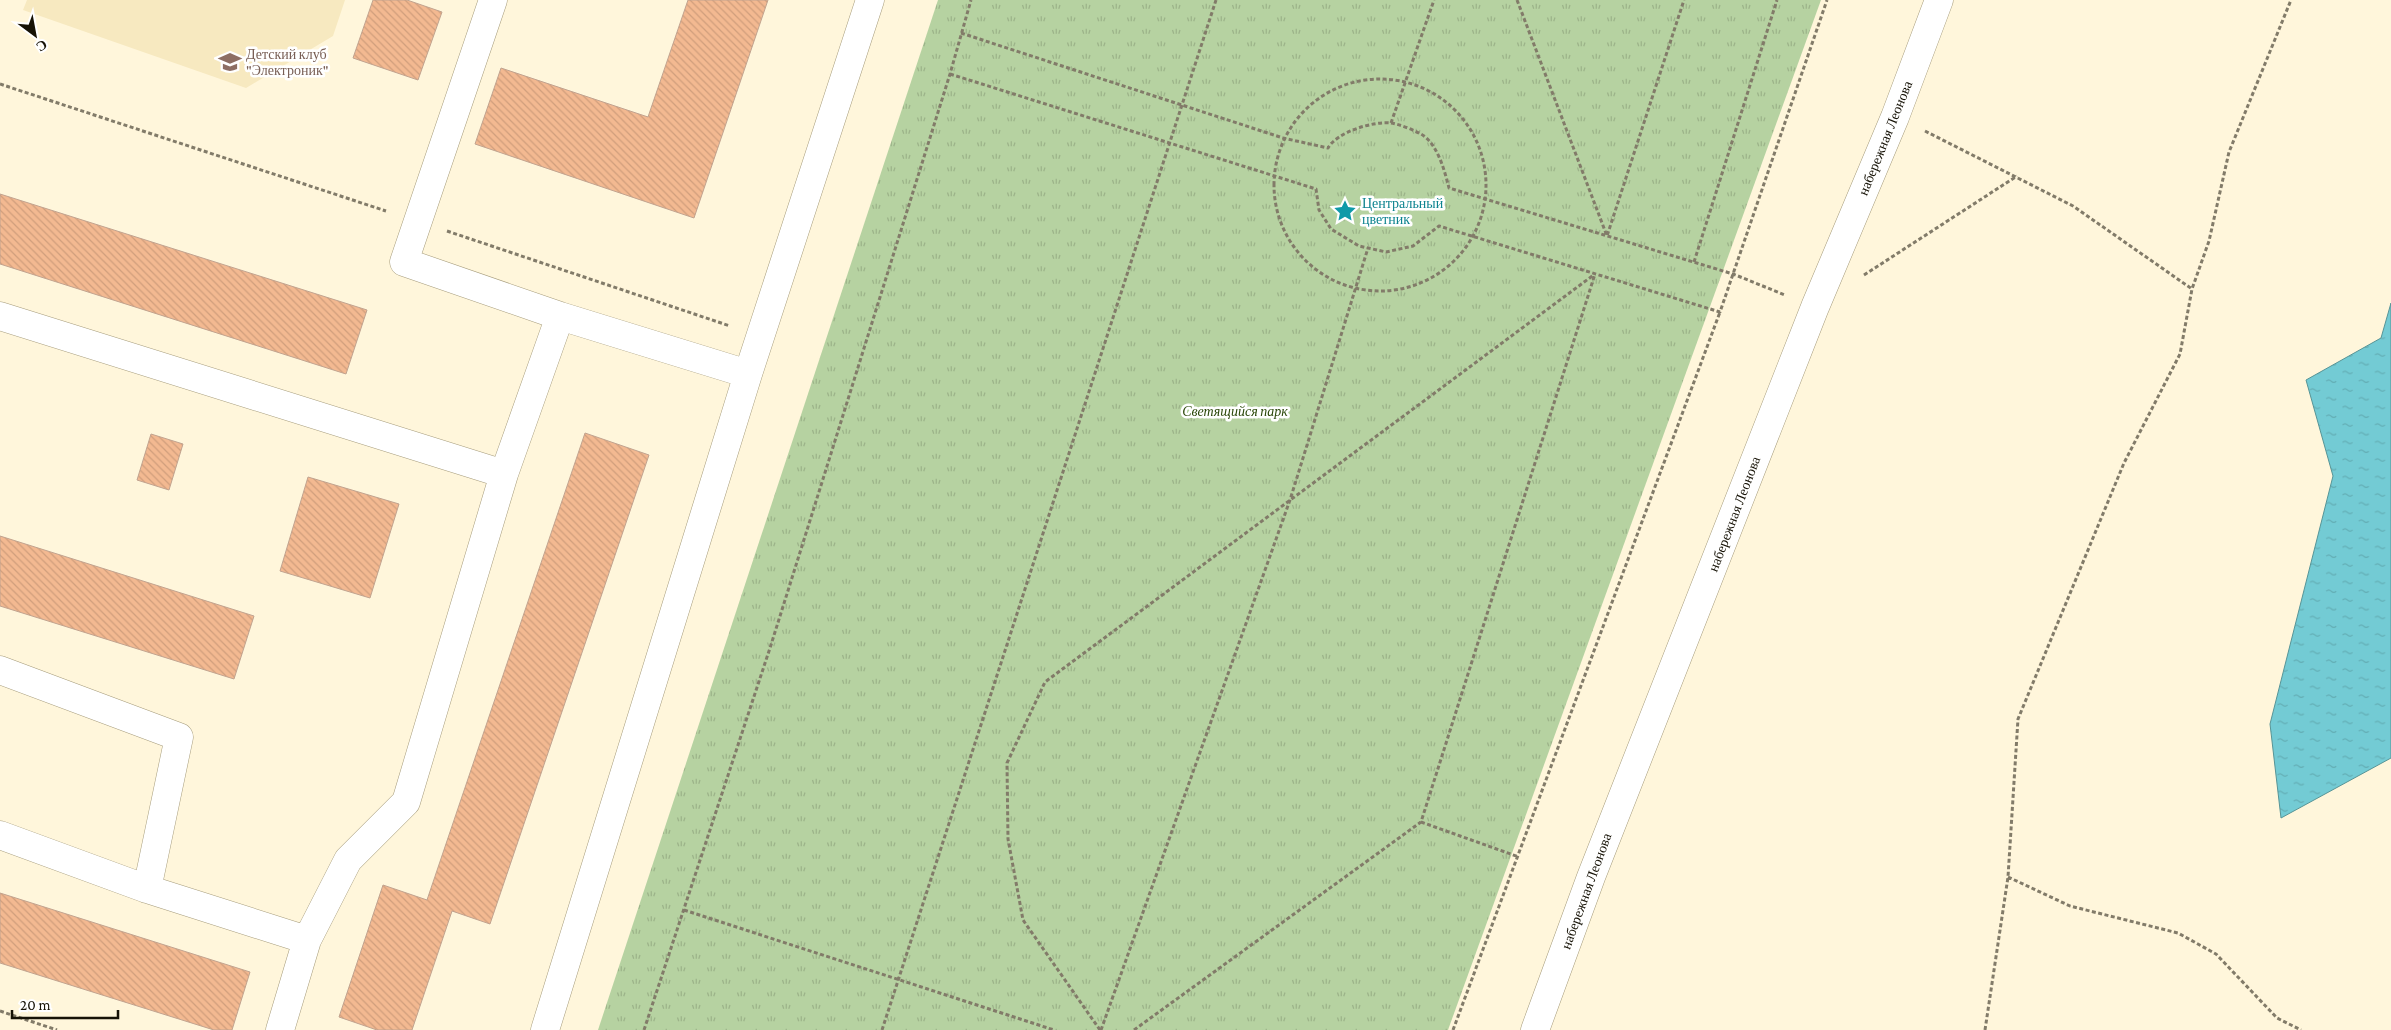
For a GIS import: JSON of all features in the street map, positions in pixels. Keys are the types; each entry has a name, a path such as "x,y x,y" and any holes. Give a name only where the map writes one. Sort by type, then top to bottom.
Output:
{"main road":[{"path":"493,0 404,262 560,316 748,374"},
{"path":"545,1030 748,374 870,0"},
{"name":"набережная Леонова","path":"1536,1030 1591,877 1815,307 1895,117 1938,0"},
{"path":"0,316 504,474"},
{"path":"280,1030 307,940 348,860 406,802 504,474 560,316"},
{"path":"0,670 179,737 147,889"},
{"path":"0,835 147,889 307,940"}],"path":[{"path":"644,1030 776,629 972,0"},
{"path":"882,1030 1216,0"},
{"path":"1391,123 1434,0"},
{"path":"1517,0 1607,236"},
{"path":"1607,236 1684,0"},
{"path":"1694,262 1777,0"},
{"path":"1453,1030 1720,312 1827,0"},
{"path":"1985,1030 2008,877 2018,719 2124,464 2180,354 2192,289 2209,241 2229,152 2291,0"},
{"path":"961,33 1283,138 1328,148 1332,141 1361,126 1391,123 1424,136 1442,162 1449,188 1733,274 1815,307"},
{"path":"950,74 1316,189 1319,210 1331,229 1359,246 1386,252 1413,246 1439,226 1720,312"},
{"path":"1362,79 1412,81 1456,107 1482,150 1487,200 1475,236 1443,273 1398,291 1350,288 1307,264 1280,224 1273,176 1283,138 1316,99 1362,79"},
{"path":"0,84 739,329"},
{"path":"1895,117 2017,176 2073,206 2192,289"},
{"path":"1863,276 2017,176"},
{"path":"1100,1030 1290,500 1368,248"},
{"path":"1100,1030 1023,920 1008,840 1007,763 1044,682 1595,274"},
{"path":"1134,1030 1421,822 1595,274"},
{"path":"1421,822 1518,857"},
{"path":"2008,877 2070,906 2178,933 2216,954 2277,1018 2301,1030"},
{"path":"684,910 1054,1030"},
{"path":"0,1011 57,1030"}],"shaded area":[{"name":"Детский клуб \"Электроник\"","path":"27,0 345,0 333,36 246,88 23,10"}],"green space":[{"name":"Светящийся парк","path":"938,0 1821,0 1448,1030 598,1030"}],"water":[{"path":"2391,303 2391,758 2281,818 2270,724 2333,476 2306,380 2381,338"}],"building":[{"path":"373,0 407,0 442,12 418,80 353,58"},
{"path":"688,0 768,0 694,218 475,144 501,68 648,117"},
{"path":"0,194 367,310 346,374 0,264"},
{"path":"585,433 649,455 490,924 452,911 412,1030 377,1030 339,1017 383,885 427,900"},
{"path":"151,434 183,444 169,490 137,480"},
{"path":"308,477 399,504 370,598 280,571"},
{"path":"0,536 254,616 234,679 0,606"},
{"path":"0,893 250,972 232,1030 214,1030 0,963"}],"place":[{"name":"Детский клуб \"Электроник\"","path":"230,62"},
{"name":"Центральный цветник","path":"1345,211"}]}
